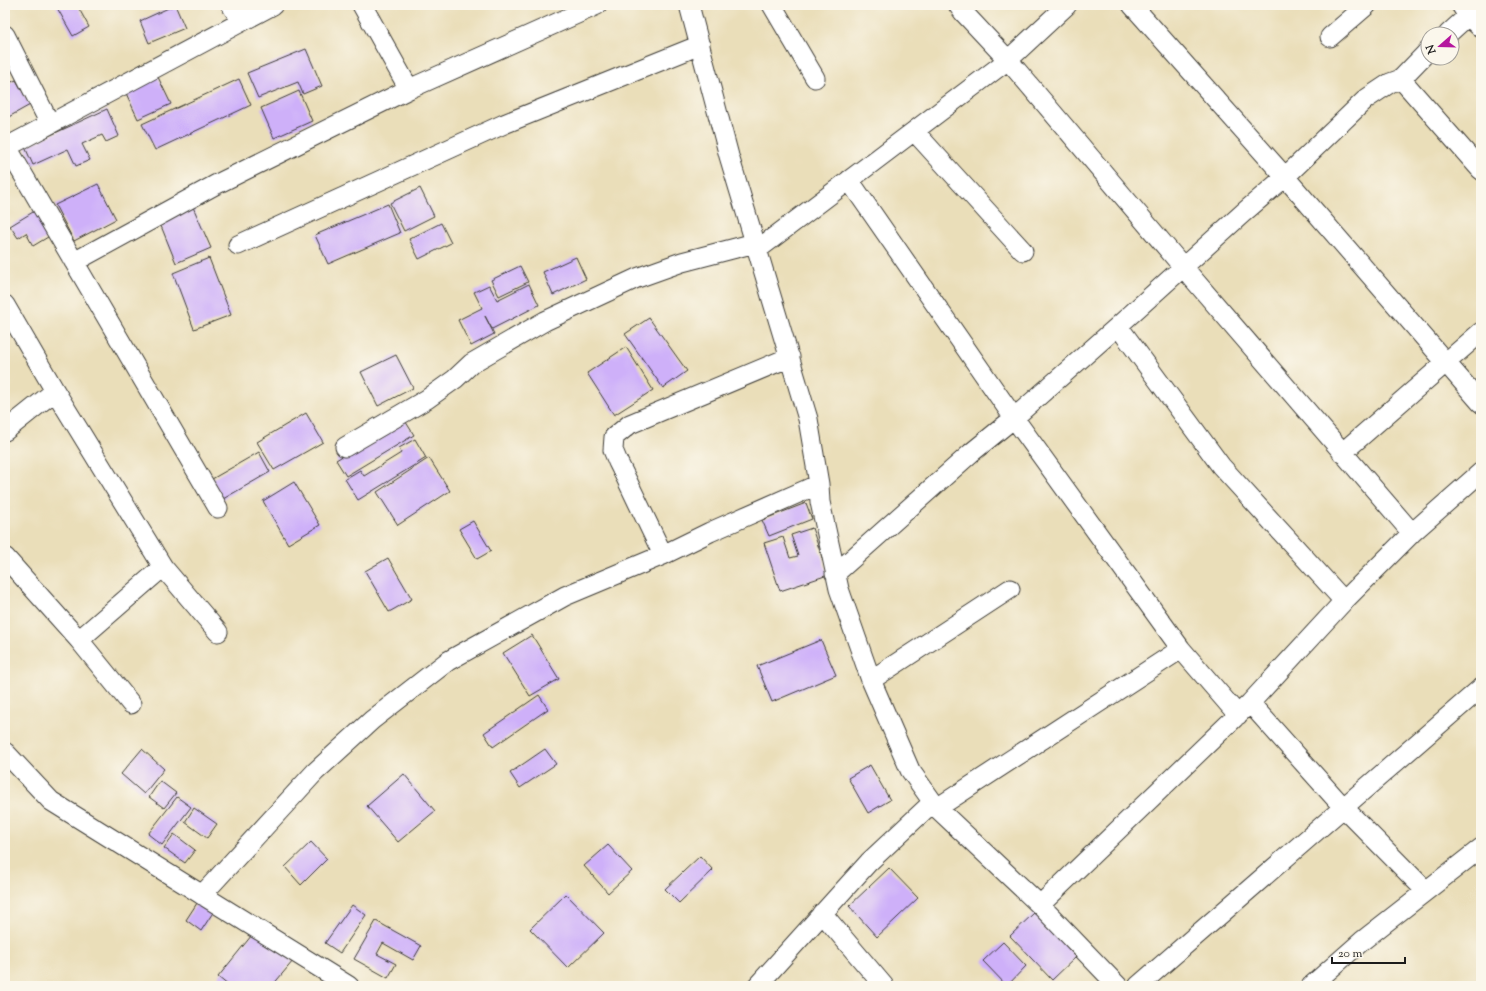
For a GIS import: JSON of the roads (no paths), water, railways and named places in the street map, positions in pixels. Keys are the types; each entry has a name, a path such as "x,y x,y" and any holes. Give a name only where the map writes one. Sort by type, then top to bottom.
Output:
{"street":[{"path":"231,5 242,21"},
{"path":"218,508 6,148 273,5"},
{"path":"362,5 409,89"},
{"path":"74,262 215,185 409,89 597,5"},
{"path":"689,5 729,156 808,419 819,484 820,502 839,589 871,680 910,770 935,805 1040,905 1118,986"},
{"path":"772,5 815,78"},
{"path":"958,5 962,12 1008,60 1183,267 1412,533"},
{"path":"345,447 427,399 456,379 472,363 545,321 637,278 682,262 756,247 849,180 1008,60 1068,5"},
{"path":"1132,5 1285,177 1481,403"},
{"path":"1330,37 1367,5"},
{"path":"1458,26 1472,14"},
{"path":"5,35 50,124"},
{"path":"238,245 504,124 700,45"},
{"path":"835,574 971,453 1014,418 1118,326 1243,212 1285,177 1366,99 1390,83 1400,79 1420,59"},
{"path":"1400,79 1481,170"},
{"path":"914,131 1023,251"},
{"path":"849,180 1014,418 1181,650 1244,709 1343,806 1426,891"},
{"path":"5,305 55,391 164,567 218,632"},
{"path":"1118,326 1221,466 1344,600"},
{"path":"1342,453 1481,332"},
{"path":"663,556 613,450 614,438 630,424 790,356"},
{"path":"5,431 55,391"},
{"path":"1040,905 1244,709 1344,600 1412,533 1481,472"},
{"path":"202,895 315,772 372,720 448,661 565,596 663,556 710,532 819,484"},
{"path":"5,557 79,640 131,704"},
{"path":"79,640 164,567"},
{"path":"871,680 1010,589"},
{"path":"757,986 869,862 935,805 1181,650"},
{"path":"1138,986 1343,806 1481,688"},
{"path":"5,752 51,801 349,986"},
{"path":"1311,986 1362,941 1481,848"},
{"path":"822,914 884,986"}]}
